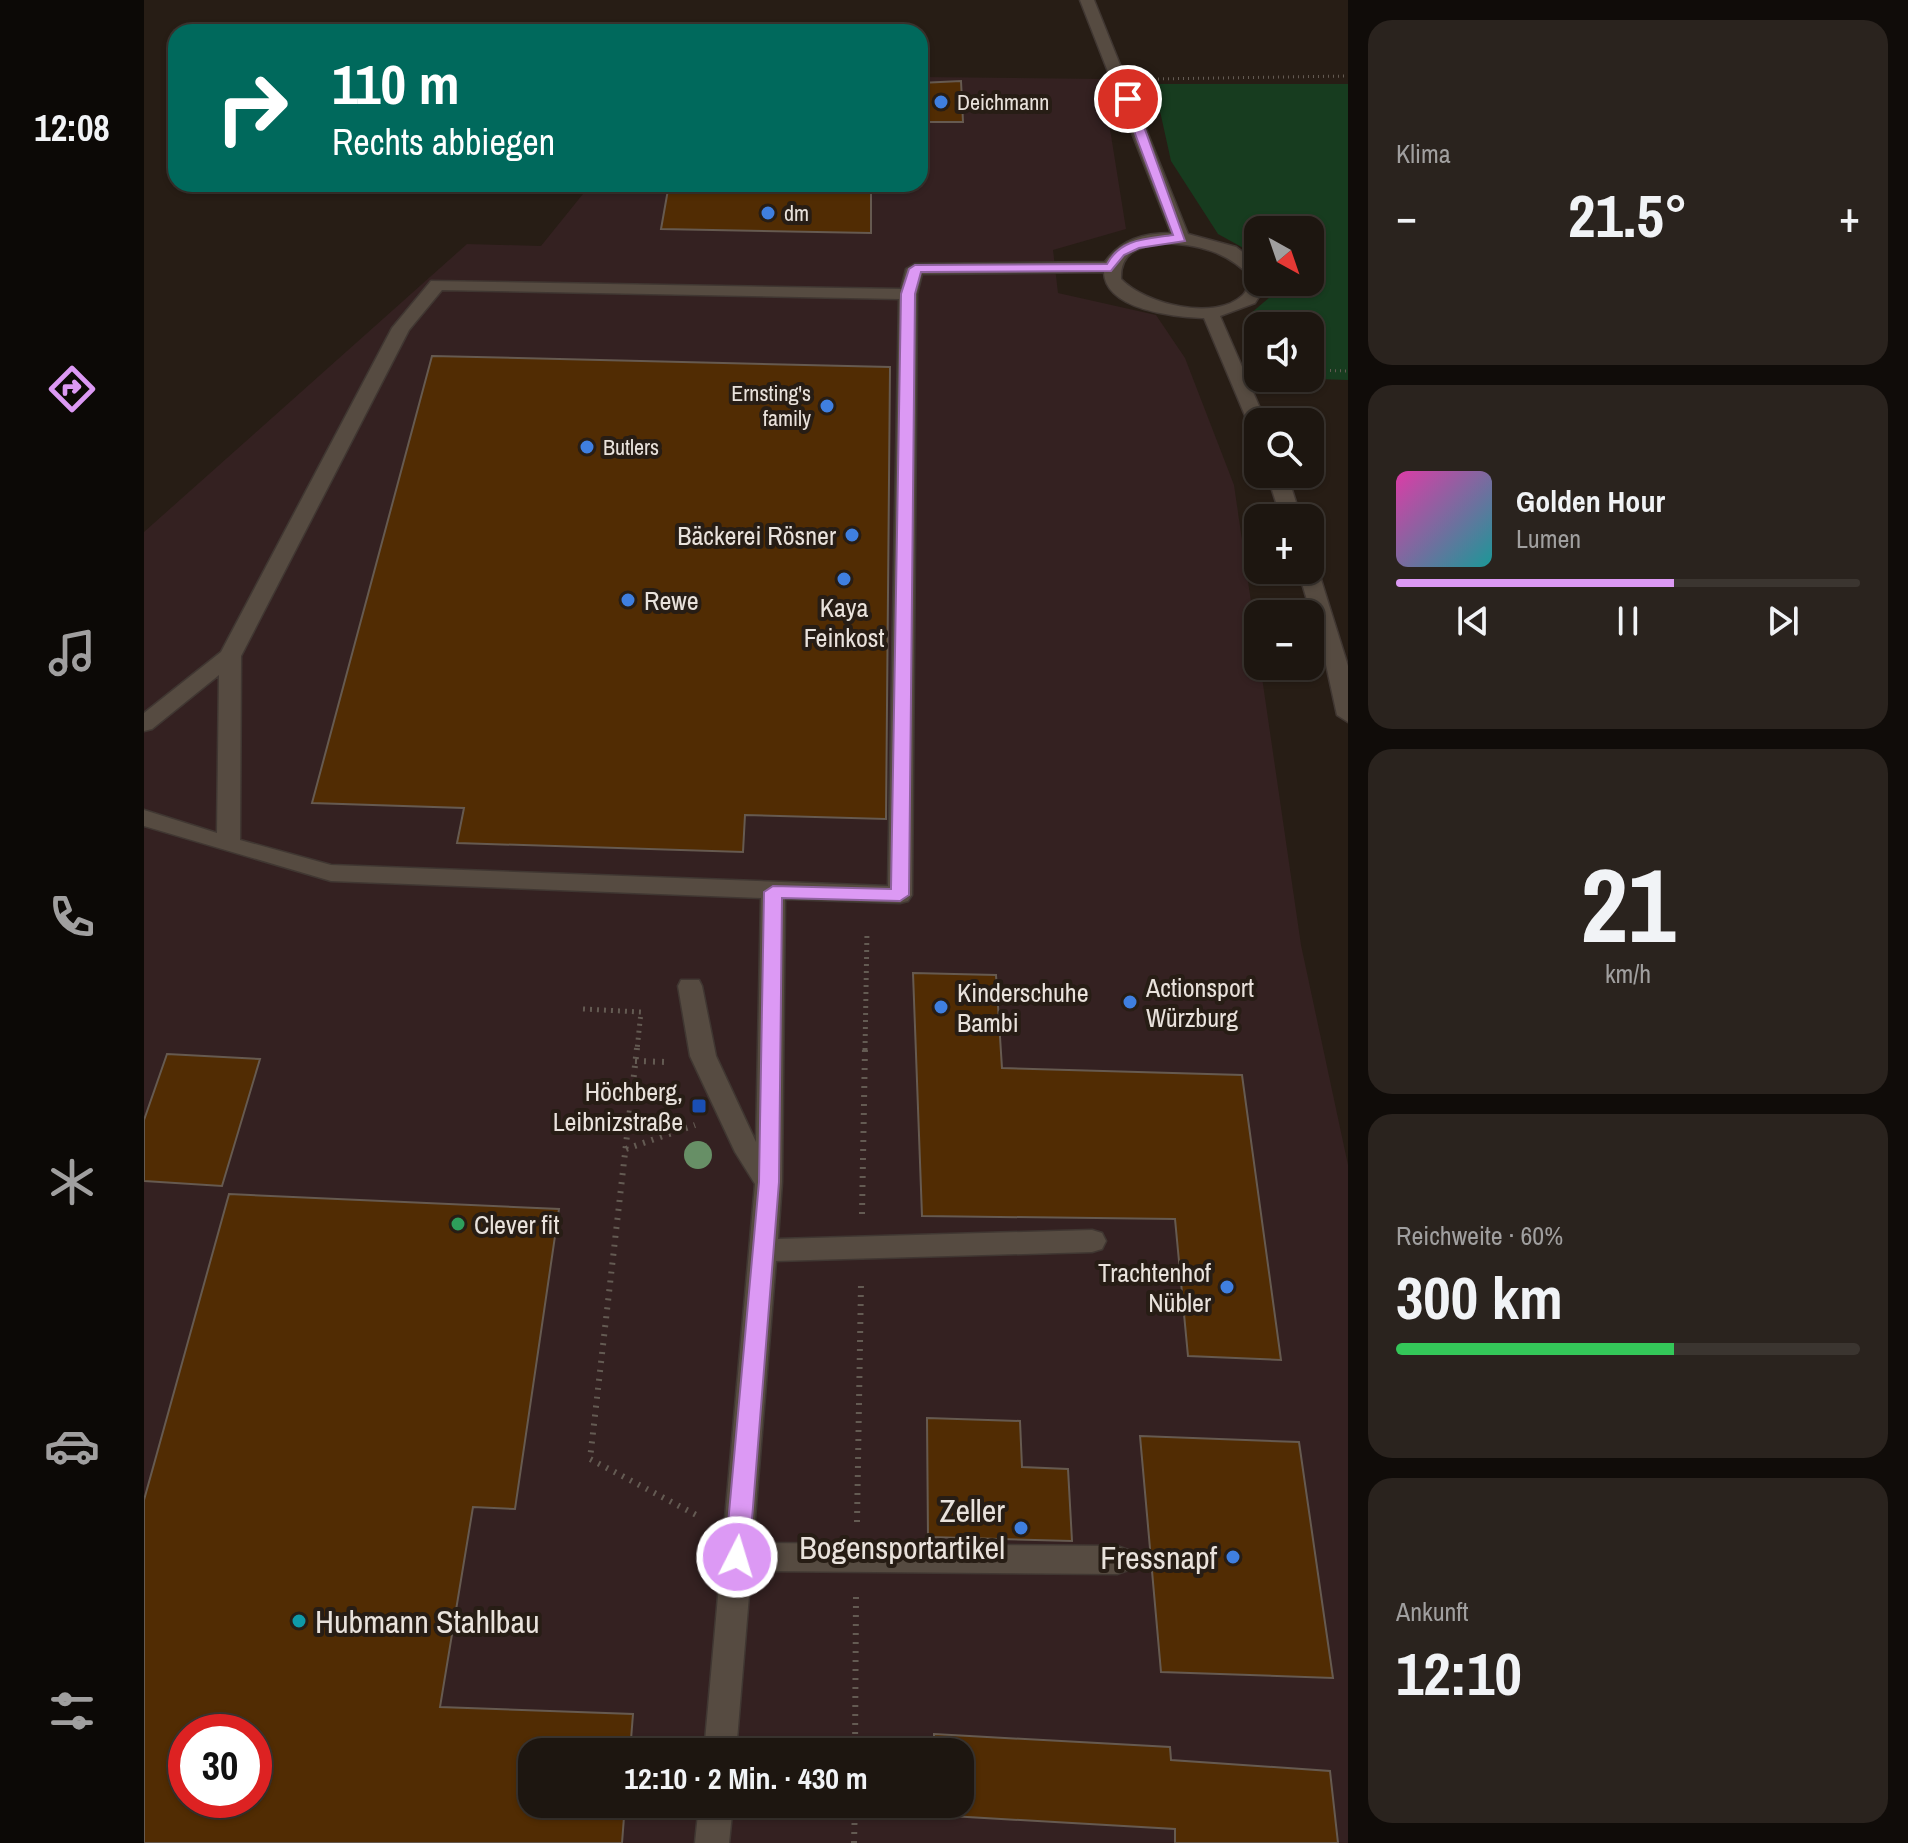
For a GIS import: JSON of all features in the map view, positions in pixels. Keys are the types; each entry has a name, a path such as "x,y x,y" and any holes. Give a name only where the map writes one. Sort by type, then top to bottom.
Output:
{"street":[{"path":"1087,0 1181,238"},
{"path":"1244,258 1225,247 1181,238 1135,244 1119,253 1111,267 1111,277 1120,289 1136,301 1172,311 1210,312 1248,300 1250,296"},
{"path":"144,818 331,873 900,895 908,294 915,269 1111,267"},
{"path":"144,724 230,656 401,328 437,285 908,294"},
{"path":"1210,312 1251,408"},
{"path":"1312,584 1336,660 1348,715"},
{"path":"228,845 230,656"},
{"path":"721,1738 769,1182 773,892"},
{"path":"690,986 703,1056 748,1152 769,1182"},
{"path":"763,1250 1092,1241"},
{"path":"737,1557 1117,1560"},
{"path":"712,1843 715,1818"}],"path":[{"path":"1119,79 1348,76"},
{"path":"1324,370 1348,371"},
{"path":"855,1738 867,931"},
{"path":"583,1009 641,1012 590,1459 703,1519"},
{"path":"635,1061 680,1063"},
{"path":"626,1149 707,1121"},
{"path":"854,1843 855,1818"}],"shaded area":[{"path":"928,77 1102,79 1126,229 1053,250 1058,293 1156,315 1185,358 1234,485 1244,554 1244,584 1248,584 1251,600 1244,600 1244,680 1262,680 1301,945 1348,1165 1348,1843 144,1843 144,532 467,244 541,246 585,192 928,192"}],"green space":[{"path":"1154,84 1348,84 1348,380 1324,379 1324,312 1252,312 1270,296 1324,296 1324,216 1244,216 1244,248 1218,234 1171,161"}],"building":[{"name":"Deichmann","path":"961,81 963,122 928,122 928,83"},
{"name":"dm","path":"668,192 871,192 871,233 661,229"},
{"name":"Rewe","path":"432,356 890,367 886,819 745,815 743,852 457,843 464,808 312,803"},
{"path":"913,973 996,975 1002,1068 1242,1075 1281,1360 1188,1356 1175,1219 922,1216"},
{"path":"167,1054 260,1059 222,1186 144,1181 144,1120"},
{"name":"Hubmann Stahlbau","path":"229,1194 559,1209 515,1509 473,1507 440,1707 633,1714 631,1738 518,1738 518,1818 624,1818 622,1843 144,1843 144,1500"},
{"path":"927,1418 1020,1421 1022,1467 1068,1469 1072,1541 928,1537"},
{"name":"Fressnapf","path":"1140,1436 1299,1442 1333,1678 1161,1672"},
{"path":"934,1734 1170,1747 1171,1760 1330,1771 1338,1843 1175,1843 1175,1829 974,1817 974,1738 934,1738"}],"place":[{"name":"Deichmann","path":"941,102"},
{"name":"dm","path":"768,213"},
{"name":"Ernsting's family","path":"827,406"},
{"name":"Butlers","path":"587,447"},
{"name":"Bäckerei Rösner","path":"852,535"},
{"name":"Kaya Feinkost","path":"844,579"},
{"name":"Rewe","path":"628,600"},
{"name":"Actionsport Würzburg","path":"1130,1002"},
{"name":"Kinderschuhe Bambi","path":"941,1007"},
{"name":"Höchberg, Leibnizstraße","path":"699,1106"},
{"name":"Clever fit","path":"458,1224"},
{"name":"Trachtenhof Nübler","path":"1227,1287"},
{"name":"Zeller Bogensportartikel","path":"1021,1528"},
{"name":"Fressnapf","path":"1233,1557"},
{"name":"Hubmann Stahlbau","path":"299,1621"}],"route":[{"path":"737,1557 769,1182 773,892 900,895 908,294 915,269 1111,267 1119,253 1135,244 1181,238 1128,99"}]}
